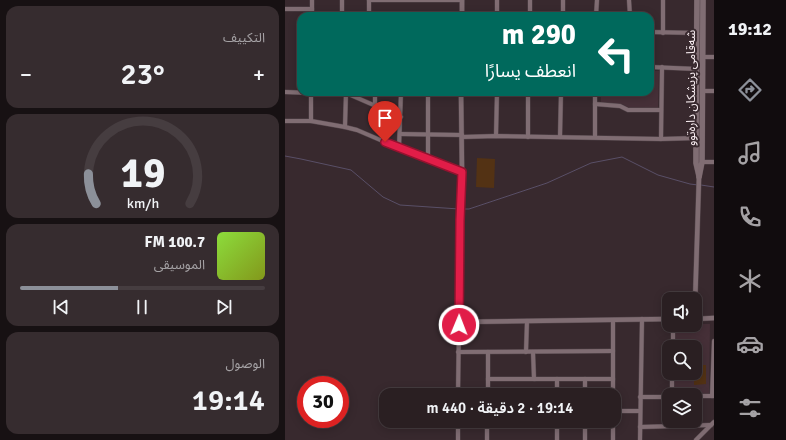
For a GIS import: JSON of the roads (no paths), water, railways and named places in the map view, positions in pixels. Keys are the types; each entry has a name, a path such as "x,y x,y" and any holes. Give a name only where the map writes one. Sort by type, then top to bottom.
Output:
{"main road":[{"name":"شەقامی پزیشکان دارەتوو","path":"697,0 697,33 702,91 702,162 699,170 699,179"},
{"name":"شەقامی پزیشکان دارەتوو","path":"699,170 696,163 696,138 700,69 703,57 703,0"}],"street":[{"path":"285,9 312,9 312,0"},
{"path":"342,0 342,12"},
{"path":"369,12 369,0 462,0 462,12"},
{"path":"497,0 497,12"},
{"path":"530,0 530,12"},
{"path":"563,0 563,12"},
{"path":"596,12 597,0"},
{"path":"629,0 630,12"},
{"path":"663,0 663,33"},
{"path":"654,32 697,33"},
{"path":"703,57 714,57"},
{"path":"654,67 700,69"},
{"path":"661,139 662,67"},
{"path":"702,91 714,91"},
{"path":"285,92 297,92"},
{"path":"311,96 311,121"},
{"path":"345,127 346,96"},
{"path":"353,96 401,117"},
{"path":"375,96 375,106"},
{"path":"399,148 401,96"},
{"path":"428,96 428,159"},
{"path":"458,388 462,172 461,96"},
{"path":"496,136 497,96"},
{"path":"528,137 529,96"},
{"path":"560,137 561,96"},
{"path":"595,96 595,137"},
{"path":"595,104 619,106 628,110 661,110"},
{"path":"285,121 311,121 357,130 462,172"},
{"path":"400,134 661,139 696,138"},
{"path":"702,162 714,162"},
{"name":"شەقامی پزیشکان دارەتوو","path":"695,292 699,179"},
{"path":"702,318 714,318"},
{"path":"640,440 642,319"},
{"path":"459,322 662,319"},
{"path":"613,320 613,388"},
{"path":"527,321 527,352"},
{"path":"702,396 713,396 714,341"},
{"path":"458,352 613,351"},
{"path":"488,352 488,388"},
{"path":"533,352 534,379"},
{"path":"488,379 613,379"},
{"path":"557,379 557,388"},
{"path":"585,379 585,388"},
{"path":"640,397 662,396"},
{"path":"621,411 640,410"},
{"path":"640,427 713,424"},
{"path":"696,440 713,424"},
{"path":"458,428 458,440"},
{"path":"487,428 487,440"},
{"path":"557,428 557,440"},
{"path":"585,428 585,440"},
{"path":"613,428 613,440"}],"waterway":[{"path":"285,156 351,170 383,197 400,205 459,209"},
{"path":"462,209 469,209 547,183 591,163 622,157 658,175 698,185"},
{"path":"701,185 714,187"}]}
